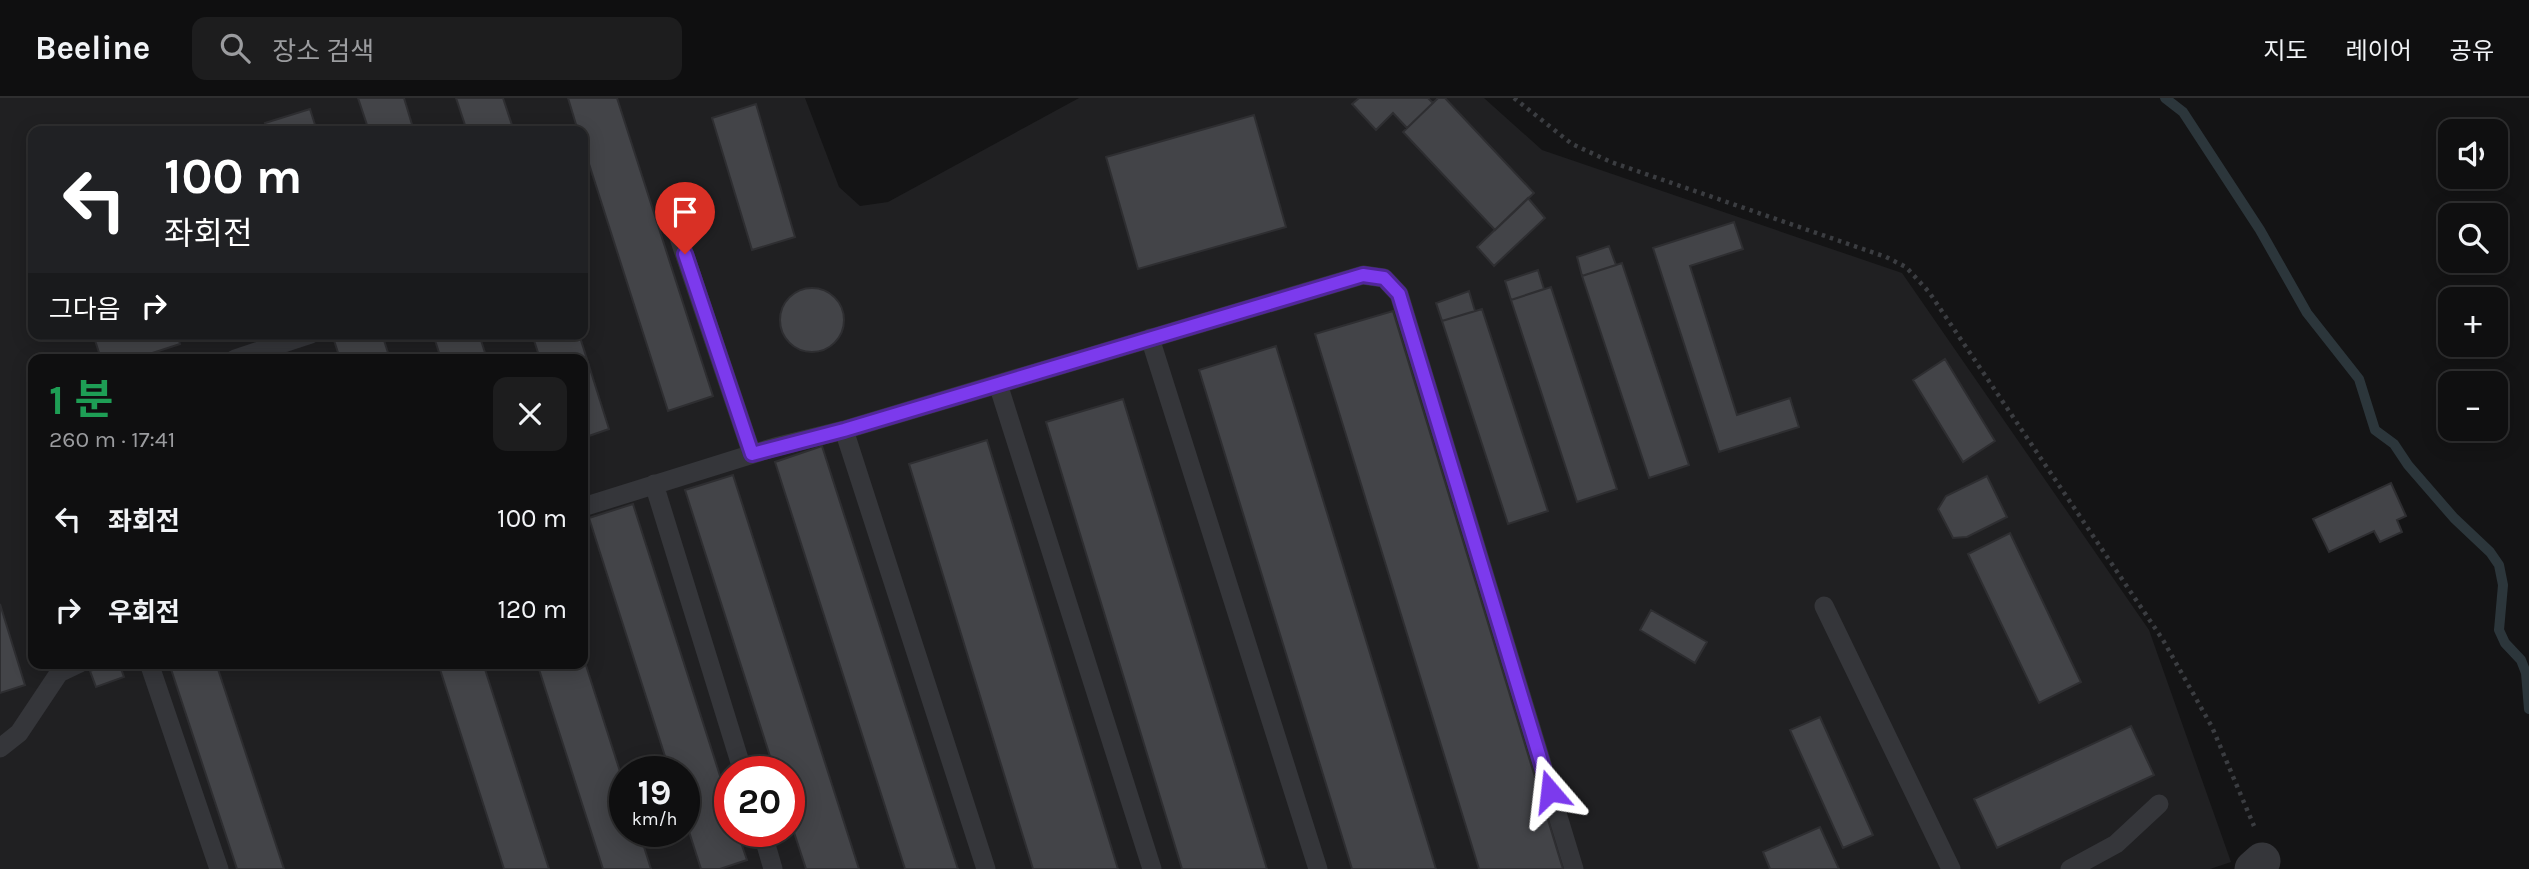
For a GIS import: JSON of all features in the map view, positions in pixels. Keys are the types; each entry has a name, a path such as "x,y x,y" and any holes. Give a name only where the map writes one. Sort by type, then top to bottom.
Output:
{"lane":[{"path":"676,229 752,454"},
{"path":"588,505 752,454 844,430 1363,275 1384,278 1399,294 1574,869"},
{"path":"1150,338 1318,869"},
{"path":"250,354 293,340"},
{"path":"998,384 1152,869"},
{"path":"844,430 986,869"},
{"path":"654,484 738,756"},
{"path":"1824,606 1951,869"},
{"path":"0,748 19,733 59,673 67,669"},
{"path":"151,669 219,869"},
{"path":"2070,869 2116,844 2159,804"},
{"path":"765,847 770,868"}],"path":[{"path":"1514,98 1572,144 1611,162 1886,257 1906,267 1929,292 2163,640 2212,727 2257,831 2258,865"}],"shaded area":[{"path":"0,98 805,98 839,187 860,206 888,202 1079,98 1484,98 1542,150 1902,273 2149,630 2231,862 2210,869 0,869"}],"building":[{"path":"358,98 404,98 412,126 367,126"},
{"path":"456,98 503,98 512,126 465,126"},
{"path":"568,98 617,98 713,396 668,411 588,161 588,126 576,126"},
{"path":"1359,98 1428,98 1433,103 1407,128 1393,113 1376,130 1352,104"},
{"path":"1438,98 1445,98 1534,193 1495,230 1403,132"},
{"path":"756,104 795,237 752,250 712,118"},
{"path":"310,109 315,126 266,126 265,123"},
{"path":"1254,115 1286,227 1138,269 1106,157"},
{"path":"1528,198 1545,218 1494,266 1477,247"},
{"path":"1734,222 1743,249 1690,266 1737,415 1790,398 1799,427 1719,452 1653,248"},
{"path":"1609,246 1616,265 1582,276 1577,257"},
{"path":"1622,263 1689,465 1649,478 1582,276"},
{"path":"1538,270 1544,289 1511,300 1505,281"},
{"path":"1551,287 1617,489 1577,502 1511,300"},
{"path":"812,288 830,294 838,302 844,320 838,338 830,346 812,352 794,346 786,338 780,320 786,302 794,294"},
{"path":"1469,291 1475,311 1442,321 1436,303"},
{"path":"1482,309 1548,511 1508,524 1442,321"},
{"path":"1393,311 1563,869 1479,869 1315,334"},
{"path":"95,340 179,340 180,344 149,354 99,354"},
{"path":"334,340 384,340 388,354 338,354"},
{"path":"435,340 481,340 485,354 439,354"},
{"path":"534,340 581,340 585,354 538,354"},
{"path":"1276,346 1436,869 1352,869 1199,370"},
{"path":"1945,359 1995,441 1963,462 1913,380"},
{"path":"588,362 609,429 588,436"},
{"path":"1123,399 1267,869 1182,869 1046,422"},
{"path":"987,440 1118,869 1033,869 909,464"},
{"path":"822,446 958,869 905,869 775,462"},
{"path":"733,475 859,869 806,869 799,847 805,847 805,756 770,756 685,490"},
{"path":"1987,476 2007,517 1967,537 1953,538 1938,509 1946,496"},
{"path":"2391,483 2406,516 2397,520 2402,532 2380,542 2374,531 2329,552 2313,519"},
{"path":"633,504 714,757 714,847 743,847 747,860 720,869 701,869 694,847 700,847 700,756 665,756 589,518"},
{"path":"2010,533 2081,682 2039,703 1968,554"},
{"path":"0,604 25,685 0,693"},
{"path":"1651,610 1707,642 1695,663 1640,630"},
{"path":"121,669 124,677 96,687 90,671"},
{"path":"171,669 218,669 284,869 237,869"},
{"path":"440,669 485,669 549,869 504,869"},
{"path":"539,669 587,669 615,756 609,756 609,847 644,847 651,869 603,869"},
{"path":"1820,717 1873,835 1843,848 1790,730"},
{"path":"2131,726 2154,775 1997,848 1974,799"},
{"path":"1820,827 1839,869 1770,869 1763,852"}],"waterway":[{"path":"2165,98 2183,112 2260,230 2307,313 2359,379 2375,430 2394,444 2408,465 2499,565 2503,585 2499,630 2505,643 2521,660 2526,673 2529,709"}],"route":[{"path":"685,254 752,454 844,430 1363,275 1384,278 1399,294 1550,791"}]}
